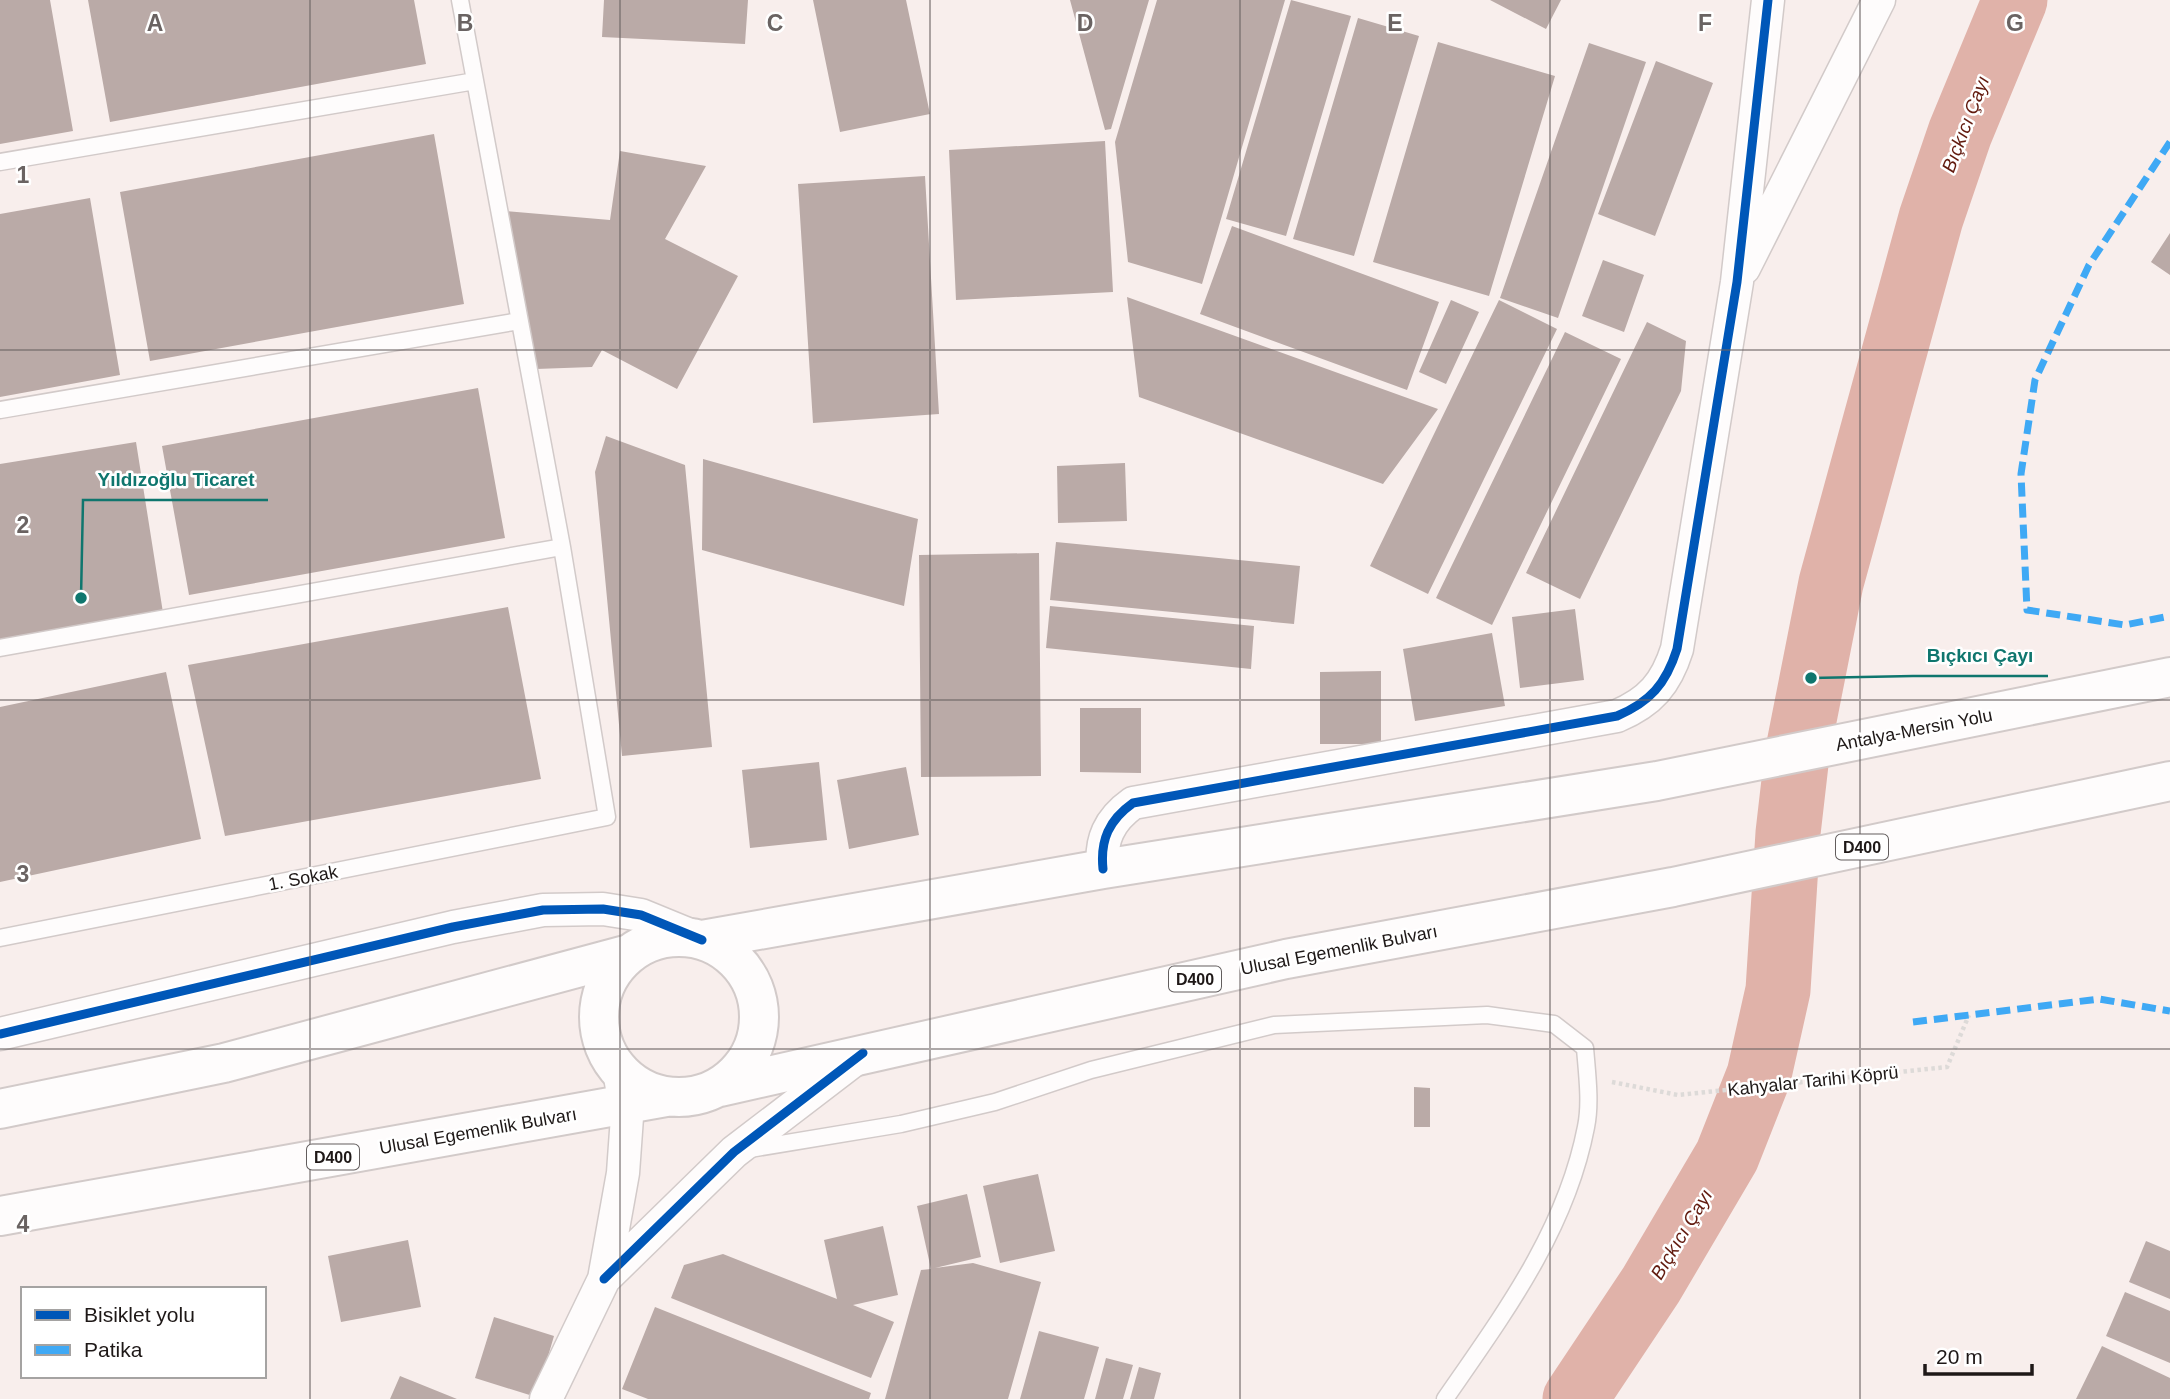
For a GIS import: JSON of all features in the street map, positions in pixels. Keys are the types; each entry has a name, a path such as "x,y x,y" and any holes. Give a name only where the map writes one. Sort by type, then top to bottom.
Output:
{"highway":[{"name":"Antalya-Mersin Yolu","path":"1103,869 1657,781 2170,677"},
{"name":"Ulusal Egemenlik Bulvarı","path":"0,1216 622,1088 666,1097 693,1097 720,1087 863,1053 1286,959 1673,887 2170,781"},
{"path":"0,1109 223,1063 629,954 652,941 677,937 702,940 1103,869"},
{"path":"702,940 725,951 744,969 756,992 760,1019 754,1046 741,1070 720,1087"},
{"path":"622,1088 604,1048 598,1023 601,997 611,973 629,954"}],"street":[{"path":"1103,869 1105,837 1112,823 1133,803 1617,716 1640,706 1656,693 1670,673 1677,649 1737,282 1768,0"},
{"path":"1737,282 1879,0"},
{"path":"0,1034 453,927 543,910 603,909 641,915 702,940"},
{"path":"604,1279 734,1152 863,1053"},
{"path":"546,1399 604,1279 623,1172 627,1117 622,1088"}],"lane":[{"path":"0,648 562,548 460,0"},
{"path":"0,163 475,81"},
{"path":"0,410 519,321"},
{"name":"1. Sokak","path":"0,938 607,817 562,548"},
{"path":"734,1152 928,1118 995,1102 1091,1070 1275,1025 1487,1015 1554,1024 1585,1048 1587,1126 1563,1207 1518,1293 1444,1399"}],"building":[{"path":"0,0 50,0 73,131 0,144"},
{"path":"88,0 414,0 426,64 110,122"},
{"path":"604,0 748,0 745,44 602,37"},
{"path":"813,0 906,0 930,114 840,132"},
{"path":"1070,0 1149,0 1111,129 1105,130"},
{"path":"1157,0 1285,0 1202,284 1128,262 1115,142"},
{"path":"1291,0 1351,16 1286,236 1226,219"},
{"path":"1490,0 1561,0 1546,29"},
{"path":"1358,18 1419,36 1354,256 1293,239"},
{"path":"1438,42 1555,76 1489,296 1373,262"},
{"path":"1589,43 1646,62 1558,318 1500,298"},
{"path":"1656,61 1713,83 1655,236 1598,214"},
{"path":"434,134 464,304 150,361 120,192"},
{"path":"1105,141 1113,292 956,300 949,150"},
{"path":"620,151 706,166 665,239 738,276 677,389 602,350 592,367 536,369 506,211 610,220"},
{"path":"925,176 939,414 813,423 798,184"},
{"path":"90,198 120,375 0,397 0,214"},
{"path":"1232,226 1439,302 1407,390 1200,314"},
{"path":"2170,233 2170,275 2151,262"},
{"path":"1603,260 1644,275 1624,332 1582,316"},
{"path":"1127,297 1438,409 1383,484 1139,397"},
{"path":"1451,300 1479,312 1446,384 1419,372"},
{"path":"1499,300 1557,329 1428,594 1370,566"},
{"path":"1647,322 1686,341 1681,391 1580,599 1526,573"},
{"path":"1565,332 1621,359 1492,625 1436,598"},
{"path":"478,388 505,538 189,595 162,446"},
{"path":"606,436 685,465 712,747 622,756 595,472"},
{"path":"136,442 164,619 0,646 0,464"},
{"path":"703,459 918,519 904,606 702,550"},
{"path":"1125,463 1127,521 1058,523 1057,466"},
{"path":"1056,542 1300,566 1294,624 1050,600"},
{"path":"1039,553 1041,776 921,777 919,555"},
{"path":"1050,606 1254,626 1251,669 1046,648"},
{"path":"508,607 541,779 225,836 188,665"},
{"path":"1575,609 1584,680 1520,688 1512,617"},
{"path":"1492,633 1505,706 1415,721 1403,649"},
{"path":"1381,671 1381,744 1320,744 1320,672"},
{"path":"166,672 201,839 0,882 0,707"},
{"path":"1080,708 1141,708 1141,773 1080,772"},
{"path":"819,762 827,840 750,848 742,770"},
{"path":"906,767 919,835 849,849 837,780"},
{"path":"1414,1087 1430,1088 1430,1127 1414,1127"},
{"path":"1038,1174 1055,1251 1000,1263 983,1186"},
{"path":"967,1194 981,1257 935,1268 973,1263 1041,1282 1008,1399 885,1399 921,1270 931,1269 917,1206"},
{"path":"883,1226 898,1295 853,1305 894,1322 871,1378 671,1298 684,1265 723,1254 837,1299 824,1240"},
{"path":"408,1240 421,1307 341,1322 328,1256"},
{"path":"2146,1241 2170,1251 2170,1299 2129,1282"},
{"path":"2125,1292 2170,1311 2170,1363 2106,1336"},
{"path":"655,1307 871,1393 869,1399 648,1399 622,1389"},
{"path":"494,1317 554,1336 536,1397 475,1378"},
{"path":"1039,1331 1099,1347 1084,1399 1020,1399"},
{"path":"2102,1346 2170,1378 2170,1399 2076,1399"},
{"path":"1106,1358 1133,1365 1123,1399 1095,1399"},
{"path":"1139,1367 1161,1373 1154,1399 1130,1399"},
{"path":"400,1376 457,1399 390,1399"}],"waterway":[{"name":"Bıçkıcı Çayı","path":"1575,1399 1651,1285 1727,1156 1759,1075 1778,990 1788,833 1797,755 1831,583 1931,218 1960,133 2015,0"}],"marked path":[{"path":"2170,142 2089,265 2035,380 2021,474 2027,610 2125,625 2170,616"},
{"path":"1913,1022 2099,999 2170,1011"}],"cycle path":[{"path":"1103,869 1103,849 1108,832 1118,816 1133,803 1617,716 1639,705 1662,682 1677,649 1737,282 1768,0"},
{"path":"0,1034 453,927 543,910 603,909 641,915 702,940"},
{"path":"604,1279 734,1152 863,1053"}],"place":[{"name":"Yıldızoğlu Ticaret","path":"81,598"},
{"name":"Bıçkıcı Çayı","path":"1811,678"}]}
